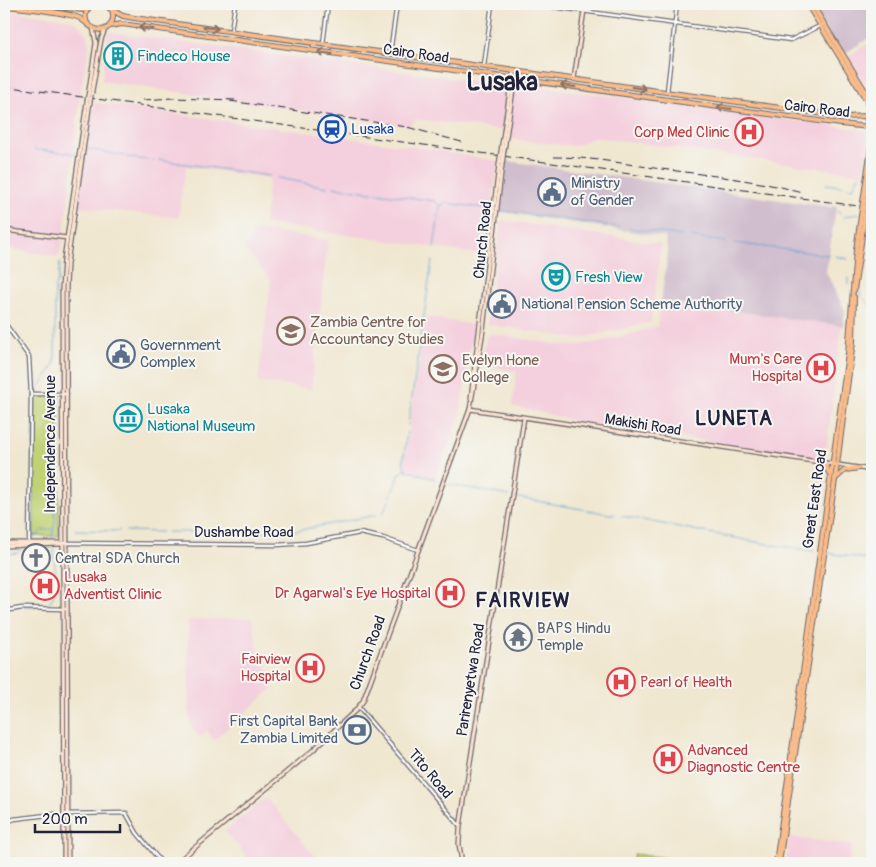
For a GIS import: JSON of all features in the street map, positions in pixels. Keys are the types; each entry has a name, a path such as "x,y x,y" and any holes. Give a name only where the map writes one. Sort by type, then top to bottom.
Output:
{"main road":[{"path":"34,4 82,10 88,9"},
{"path":"88,25 86,17 88,9 93,4"},
{"name":"Cairo Road","path":"104,4 123,16 170,23 846,117 869,113"},
{"path":"574,79 584,4"},
{"path":"807,4 872,102"},
{"path":"812,4 822,25"},
{"path":"4,6 81,18 88,25 100,30 110,26 113,20 110,7"},
{"path":"169,31 172,27 170,23"},
{"name":"Cairo Road","path":"110,26 122,24 506,78 513,81 520,80 612,92 871,129"},
{"path":"177,32 175,28 178,24"},
{"name":"Great East Road","path":"778,863 835,480 834,464 853,342 854,289 872,136 871,129 866,122 869,113 867,101 822,25"},
{"name":"Independence Avenue","path":"91,91 96,42 93,28"},
{"name":"Independence Avenue","path":"68,863 61,394 62,288 67,238 89,102 101,40 105,29"},
{"path":"269,45 272,41 270,37"},
{"path":"276,46 275,42 278,38"},
{"path":"353,56 356,53 354,48"},
{"path":"360,58 359,53 362,49"},
{"path":"435,68 438,64 436,60"},
{"path":"442,69 441,65 444,61"},
{"name":"Church Road","path":"470,409 514,71"},
{"path":"612,92 614,89 613,84"},
{"path":"619,94 618,89 620,85"},
{"path":"700,105 703,101 701,96"},
{"path":"707,106 706,102 709,98"},
{"name":"Independence Avenue","path":"63,544 66,271 89,102"},
{"path":"790,117 793,112 791,109"},
{"path":"798,118 796,114 799,110"},
{"name":"Great East Road","path":"858,250 872,164"},
{"name":"Church Road","path":"177,863 312,751 359,708 470,409 492,262 501,165"},
{"path":"4,230 67,238"},
{"path":"474,388 474,407 479,411"},
{"name":"Makishi Road","path":"470,409 872,470"},
{"name":"Parirenyetwa Road","path":"460,827 524,418"},
{"path":"820,462 828,469 829,476"},
{"name":"Great East Road","path":"778,863 829,476 834,464"},
{"path":"835,480 845,470 859,468"},
{"path":"4,545 63,544"},
{"name":"Independence Avenue","path":"64,609 64,863"},
{"path":"460,827 459,844 462,863"}],"street":[{"path":"231,31 235,4"},
{"path":"323,44 328,4"},
{"path":"390,53 397,4"},
{"path":"484,66 492,4"},
{"path":"532,4 792,40 822,25"},
{"path":"667,92 677,4"},
{"path":"4,322 29,356 31,394 29,544"},
{"path":"31,394 66,394"},
{"name":"Dushambe Road","path":"63,544 277,546 360,533 378,536 418,550"},
{"path":"4,610 22,608 64,609"},
{"name":"Tito Road","path":"359,708 460,827"},
{"path":"67,814 126,813 137,833 162,863"},
{"path":"4,823 14,819 55,814"}],"shaded area":[{"path":"809,4 872,4 872,36 841,56"},
{"path":"4,10 69,19 77,23 87,35 89,46 80,94 64,233 59,257 4,248"},
{"path":"108,32 510,86 522,84 864,130 869,134 863,174 595,137 574,146 511,139 500,130 416,119 409,126 102,81"},
{"path":"872,41 872,98 847,57"},
{"path":"95,103 421,148 498,161 486,255 264,223 269,178 186,166 178,218 73,206"},
{"path":"507,161 836,208 826,272 845,311 843,326 661,301 668,253 665,237 500,211"},
{"path":"501,220 661,244 651,322 578,339 487,324"},
{"name":"Zambia Centre for Accountancy Studies","path":"257,230 328,240 311,389 258,382 271,280 244,247"},
{"path":"661,301 842,326 825,459 581,422 512,406 517,371 481,365 486,337 491,334 571,346 600,342 657,327"},
{"name":"Evelyn Hone College","path":"426,317 474,325 460,414 434,480 404,470"},
{"path":"252,618 263,663 274,678 269,684 273,688 214,740 207,730 199,737 192,727 189,716 188,620"},
{"path":"266,797 320,863 252,863 225,831"},
{"path":"789,837 851,845 849,863 786,863"}],"green space":[{"path":"59,396 59,536 33,536 34,397"},
{"path":"634,854 684,860 684,863 632,863"}],"waterway":[{"path":"34,149 38,150"},
{"path":"85,154 88,149 125,156"},
{"path":"40,150 76,154"},
{"path":"127,157 154,161"},
{"path":"159,160 269,176"},
{"path":"847,187 853,188 860,176"},
{"path":"277,178 327,187"},
{"path":"826,184 843,186"},
{"path":"334,187 435,201 440,206 446,203 484,208"},
{"path":"434,248 440,207"},
{"path":"833,207 840,213"},
{"path":"502,211 619,227"},
{"path":"844,217 859,213"},
{"path":"866,213 872,214"},
{"path":"629,228 682,236"},
{"path":"690,237 726,242"},
{"path":"734,243 828,255"},
{"path":"835,256 848,259"},
{"path":"408,425 432,261"},
{"path":"36,392 55,361 55,286 58,281 60,262"},
{"path":"848,278 848,284"},
{"path":"859,289 861,296 872,307"},
{"path":"34,537 34,403 37,396"},
{"path":"406,470 403,463 407,432"},
{"path":"390,497 400,473 405,470"},
{"path":"406,470 435,479"},
{"path":"52,539 55,521 55,471"},
{"path":"448,484 509,496"},
{"path":"514,497 615,515"},
{"path":"383,513 389,501"},
{"path":"203,532 290,532 376,515"},
{"path":"622,516 766,544 814,551"},
{"path":"34,538 42,530 55,529"},
{"path":"75,530 120,531"},
{"path":"126,531 162,532"},
{"path":"167,532 198,532"},
{"path":"4,554 17,553 22,549"},
{"path":"37,606 47,606 54,594 54,550"},
{"path":"827,553 872,560"},
{"path":"7,607 35,606"}],"railway":[{"path":"4,86 872,208"},
{"path":"143,100 173,98 236,100"},
{"path":"230,101 407,127 465,143"},
{"path":"554,157 594,159 767,184 802,192"}],"place":[{"name":"Findeco House","path":"118,56"},
{"name":"Lusaka","path":"332,129"},
{"name":"Corp Med Clinic","path":"749,132"},
{"name":"Ministry of Gender","path":"552,192"},
{"name":"Fresh View","path":"556,277"},
{"name":"National Pension Scheme Authority","path":"502,304"},
{"name":"Zambia Centre for Accountancy Studies","path":"291,331"},
{"name":"Government Complex","path":"121,354"},
{"name":"Mum's Care Hospital","path":"821,368"},
{"name":"Evelyn Hone College","path":"443,369"},
{"name":"Lusaka National Museum","path":"128,418"},
{"name":"Central SDA Church","path":"36,558"},
{"name":"Lusaka Adventist Clinic","path":"45,586"},
{"name":"Dr Agarwal's Eye Hospital","path":"450,593"},
{"name":"BAPS Hindu Temple","path":"518,637"},
{"name":"Fairview Hospital","path":"310,668"},
{"name":"Pearl of Health","path":"621,682"},
{"name":"First Capital Bank Zambia Limited","path":"357,730"},
{"name":"Advanced Diagnostic Centre","path":"668,759"}],"district":[{"name":"Lusaka","path":"502,82"},
{"name":"LUNETA","path":"734,418"},
{"name":"FAIRVIEW","path":"523,600"}]}
